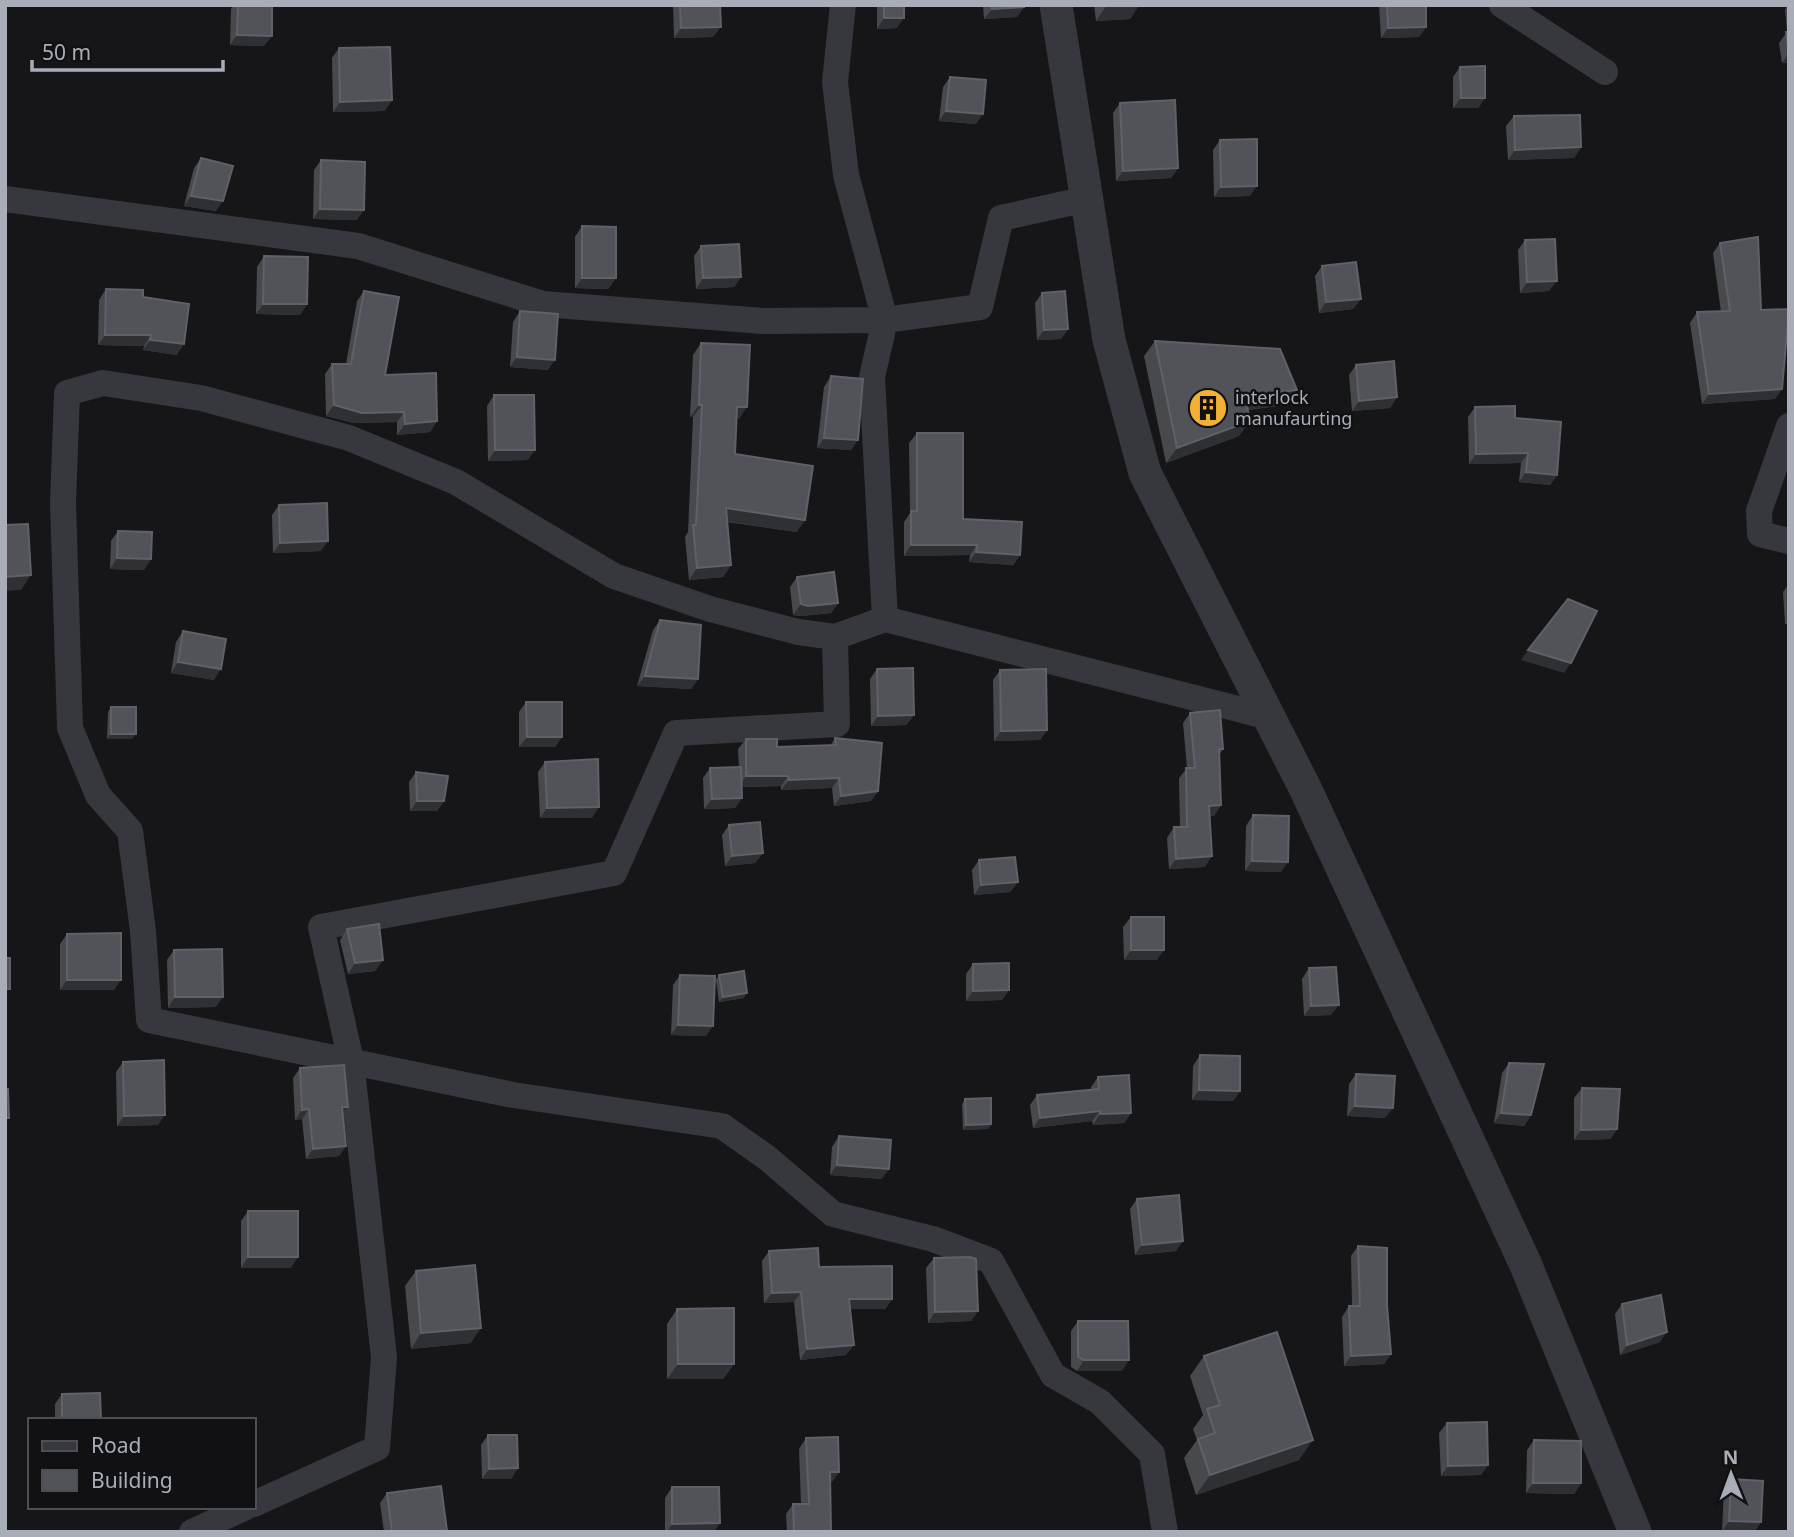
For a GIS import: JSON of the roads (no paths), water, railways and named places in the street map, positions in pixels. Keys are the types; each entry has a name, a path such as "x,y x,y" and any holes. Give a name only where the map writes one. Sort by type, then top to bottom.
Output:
{"street":[{"path":"844,5 835,82 846,175 885,320 872,377 885,619"},
{"path":"1056,5 1109,340 1145,473 1305,788 1525,1263 1635,1532"},
{"path":"1502,5 1605,72"},
{"path":"5,199 358,246 543,304 763,321 885,320 980,307 1001,218 1087,199"},
{"path":"1165,1532 1152,1454 1100,1402 1053,1375 991,1261 933,1239 834,1214 766,1157 722,1126 513,1094 149,1020 143,931 130,831 98,795 69,728 63,503 67,393 103,383 201,398 349,438 456,482 614,576 710,609 798,632 835,637 885,619 1269,717"},
{"path":"1789,426 1759,511 1760,534 1789,541"},
{"path":"256,1503 377,1448 384,1357 351,1061 321,927 614,873 676,733 837,724 835,637"},
{"path":"192,1532 242,1509"}],"place":[{"name":"interlock manufaurting","path":"1208,408"}]}
